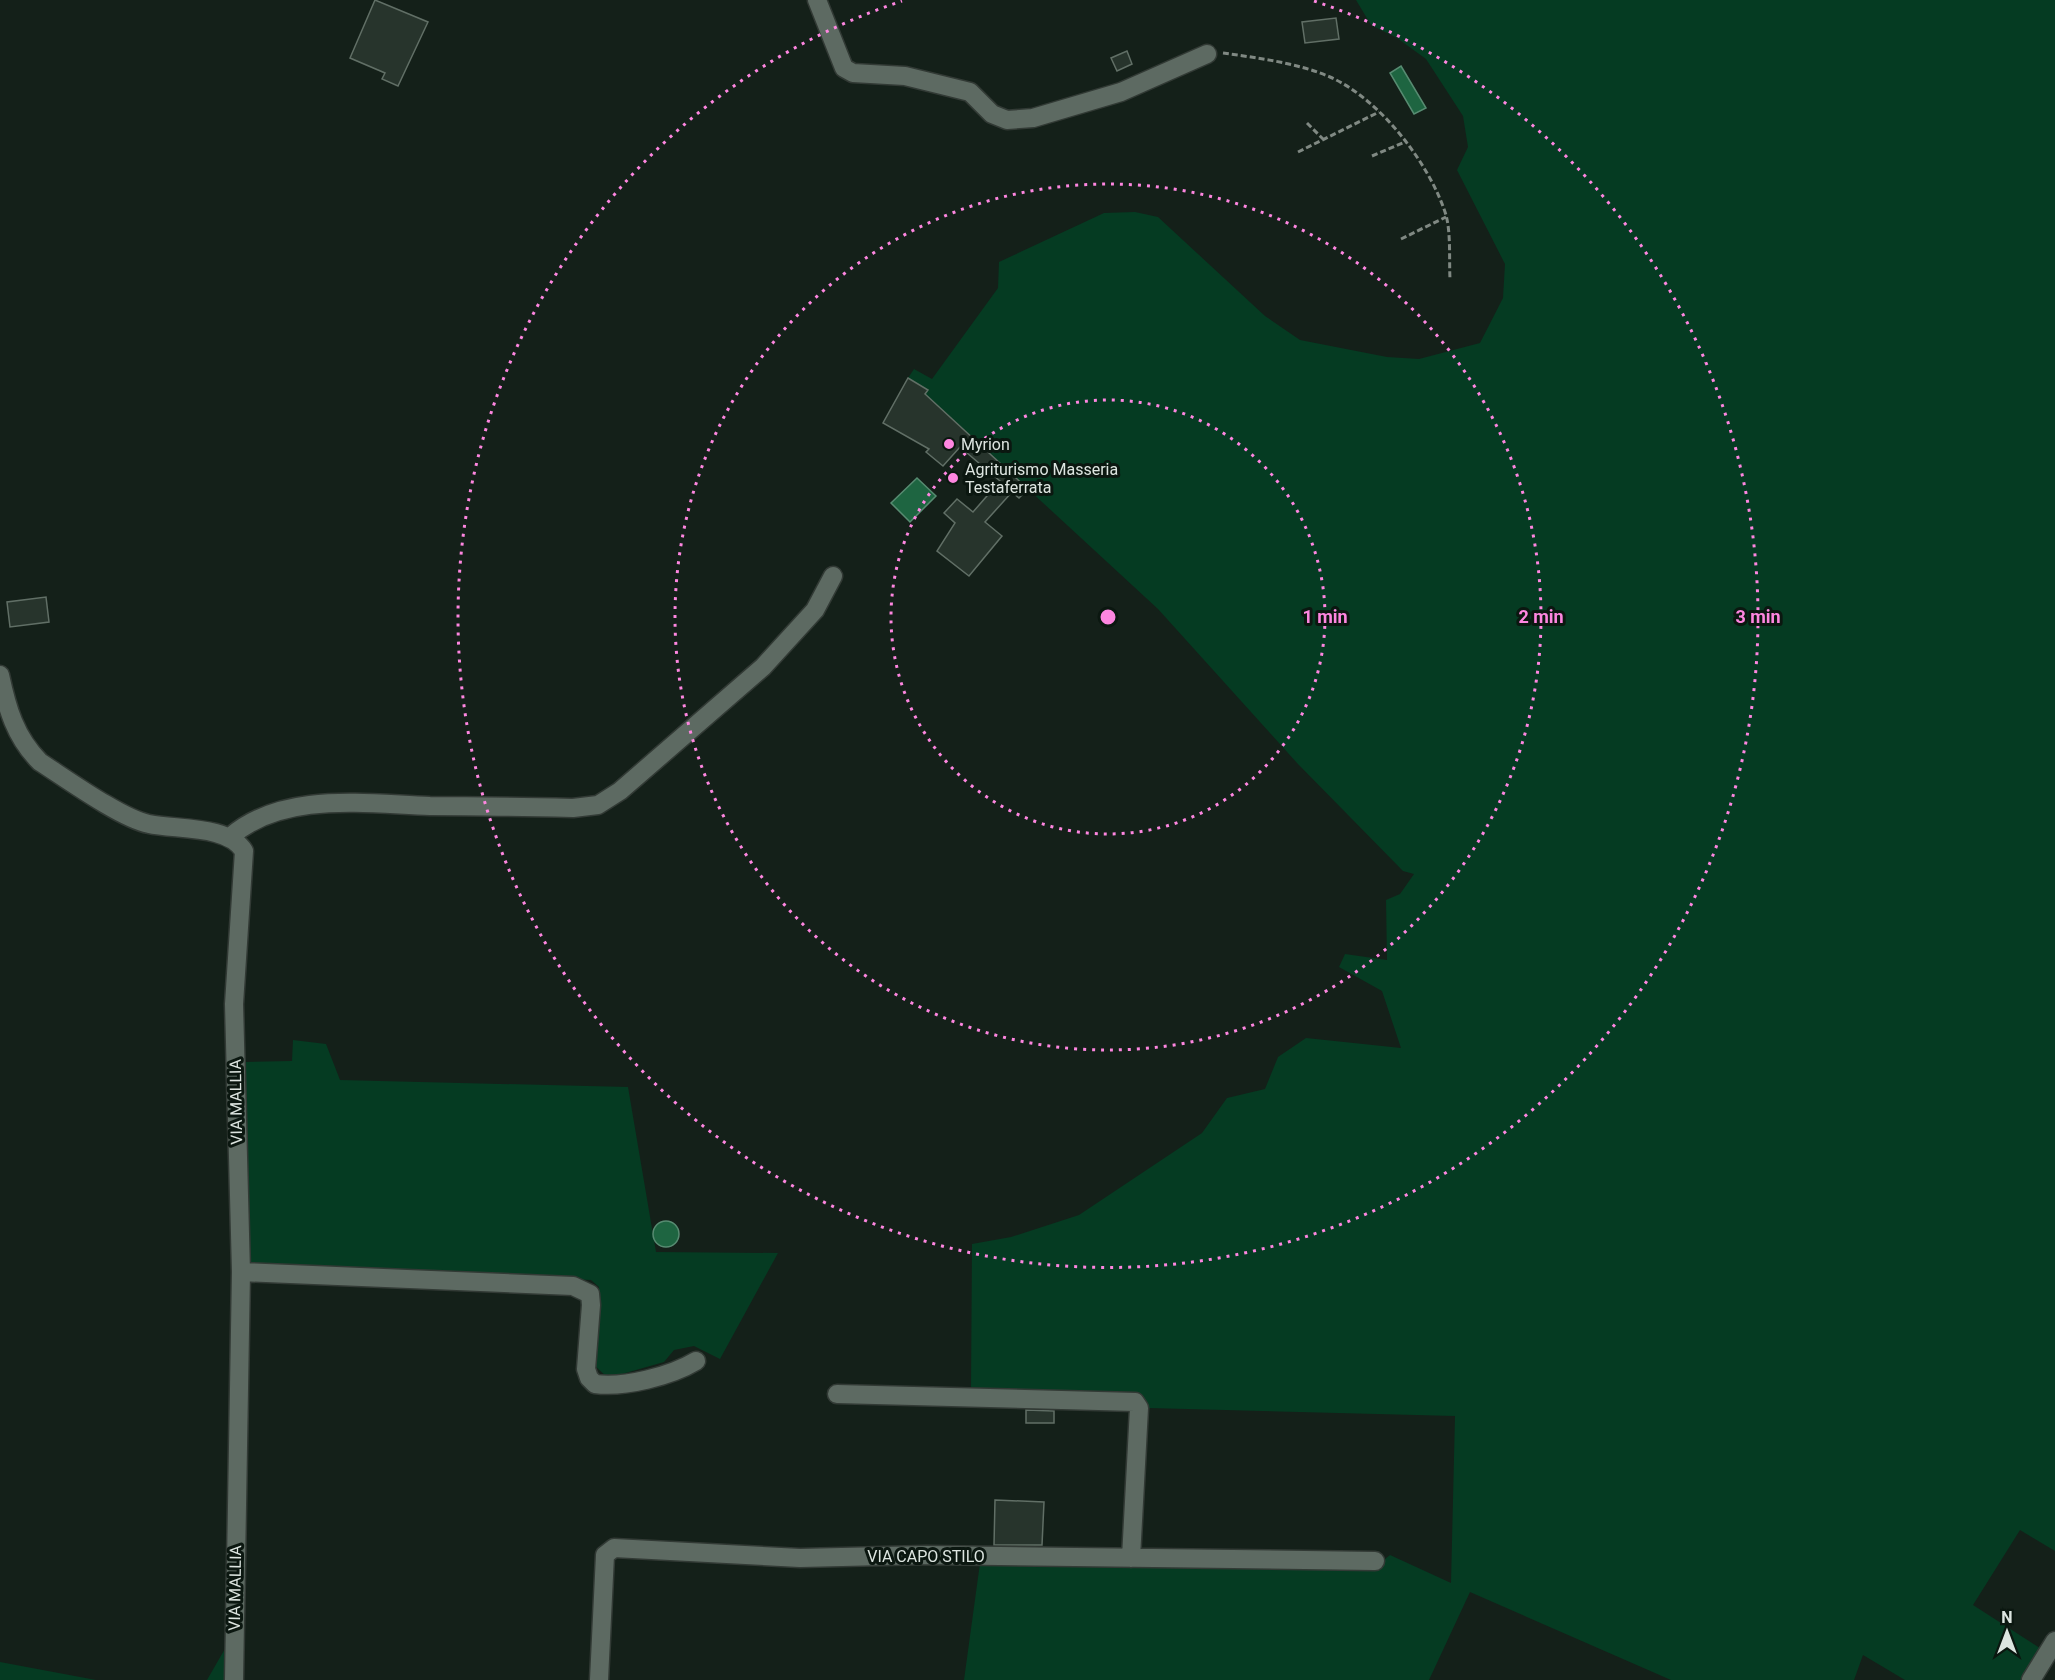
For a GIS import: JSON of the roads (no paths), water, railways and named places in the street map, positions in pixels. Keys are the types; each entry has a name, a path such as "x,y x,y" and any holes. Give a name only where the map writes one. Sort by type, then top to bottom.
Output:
{"street":[{"path":"817,0 844,68 853,73 905,76 970,92 992,114 1007,120 1033,118 1121,92 1207,54"},
{"path":"0,675 17,733 27,750 39,762 145,824 176,830 214,832 230,837 241,827 262,816 323,804 573,808 598,806 620,791 763,668 815,610 833,576"},
{"name":"VIA MALLIA","path":"230,837 244,851 245,861 234,1004 240,1272 234,1680"},
{"path":"240,1272 573,1286 590,1294 586,1369 589,1378 595,1384 663,1376 679,1371 696,1361"},
{"path":"837,1394 1135,1402 1139,1408 1131,1557"},
{"name":"VIA CAPO STILO","path":"599,1680 605,1554 614,1548 800,1558 926,1554 1375,1560"},
{"path":"2031,1680 2055,1641"}],"place":[{"name":"Myrion","path":"949,444"},
{"name":"Agriturismo Masseria Testaferrata","path":"953,478"}]}
